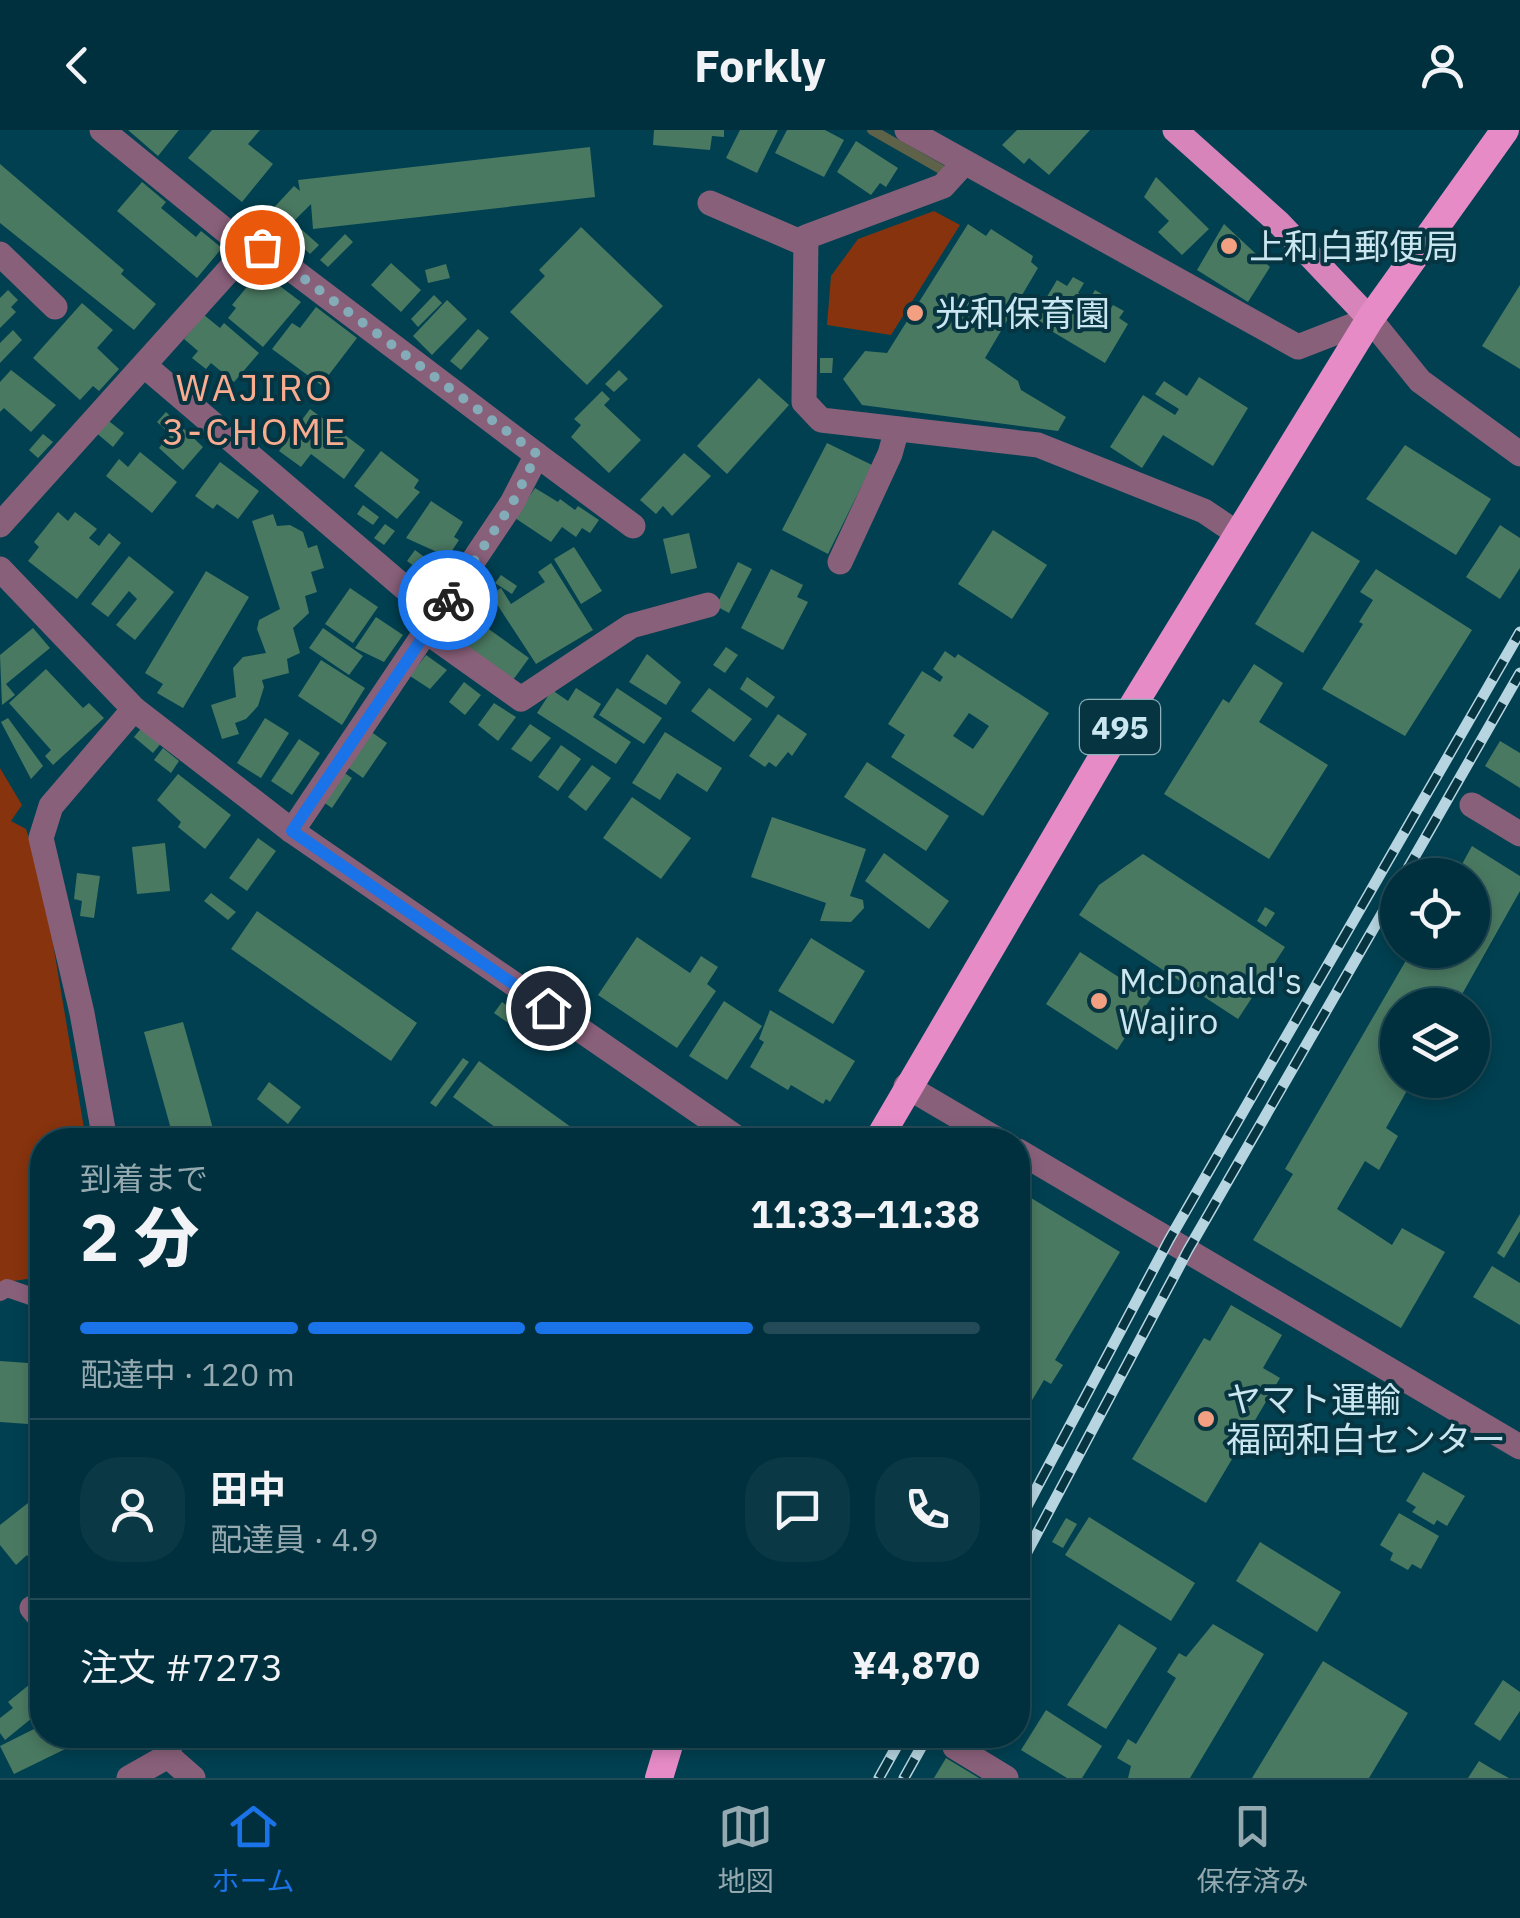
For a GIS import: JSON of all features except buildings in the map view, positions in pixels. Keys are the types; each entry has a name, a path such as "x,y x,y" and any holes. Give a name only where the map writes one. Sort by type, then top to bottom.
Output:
{"highway":[{"name":"495","path":"884,1128 1370,319 1504,130"},
{"path":"660,1778 668,1748"}],"main road":[{"path":"1175,130 1279,222 1370,319"}],"street":[{"path":"102,130 248,249"},
{"path":"907,130 1298,346 1370,319 1420,381 1520,454"},
{"path":"963,164 944,186 806,237 804,402 822,420 1038,446 1204,512 1238,534"},
{"path":"710,203 805,244"},
{"path":"0,525 248,249 262,247 633,526"},
{"path":"0,254 56,307"},
{"path":"145,366 406,589 442,608"},
{"path":"840,562 890,454 897,429"},
{"path":"292,831 512,504 537,454"},
{"path":"0,569 134,709 292,831 723,1128"},
{"path":"427,632 521,699 631,626 708,605"},
{"path":"103,1128 82,1013 41,838 51,806 134,709"},
{"path":"1472,805 1520,834"},
{"path":"906,1086 978,1128"},
{"path":"1030,1159 1520,1448"},
{"path":"129,1778 161,1748"},
{"path":"171,1748 193,1778"},
{"path":"957,1748 1006,1778"}],"lane":[{"path":"0,1292 6,1288 30,1296"}],"shaded area":[{"path":"934,211 960,225 891,335 827,325 831,276 858,239"},
{"path":"0,768 22,805 11,821 26,829 42,878 84,1128 30,1128 30,1281 0,1283"}],"waterway":[{"path":"872,130 944,171"}],"railway":[{"path":"1030,1501 1169,1240 1520,632"},
{"path":"1414,858 1520,673"},
{"path":"1030,1546 1188,1250 1380,917"},
{"path":"879,1778 896,1748"},
{"path":"904,1778 921,1748"}],"way so far":[{"path":"262,247 537,454 512,504 448,600"}],"place":[{"name":"上和白郵便局","path":"1229,246"},
{"name":"光和保育園","path":"915,313"},
{"name":"McDonald's Wajiro","path":"1099,1001"},
{"name":"ヤマト運輸 福岡和白センター","path":"1206,1419"}],"district":[{"name":"WAJIRO 3-CHOME","path":"255,408"}],"route":[{"path":"448,600 292,831 548,1008"}]}
